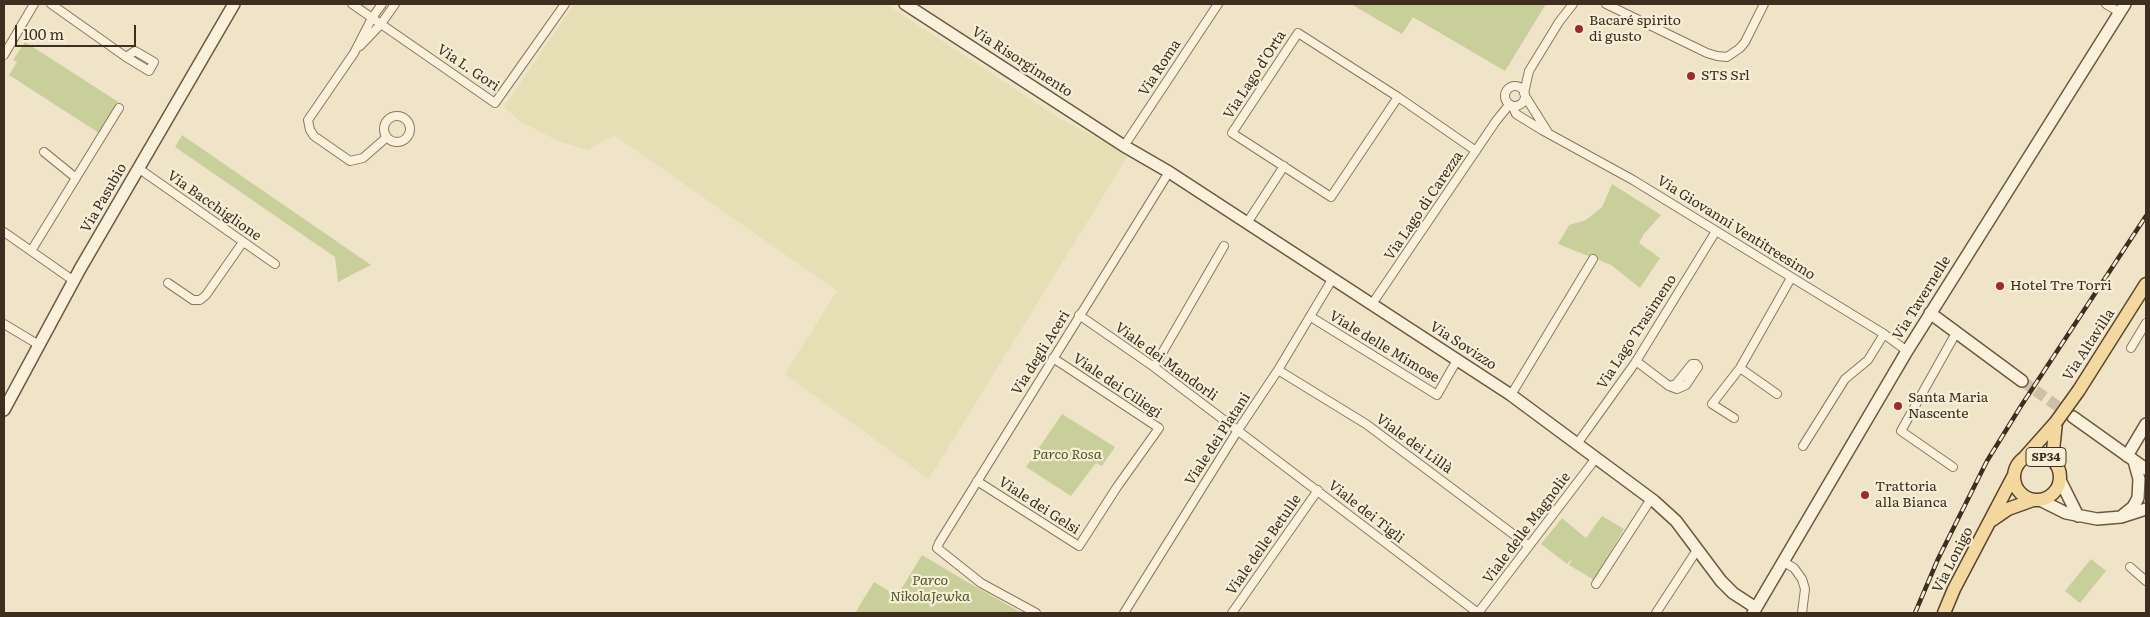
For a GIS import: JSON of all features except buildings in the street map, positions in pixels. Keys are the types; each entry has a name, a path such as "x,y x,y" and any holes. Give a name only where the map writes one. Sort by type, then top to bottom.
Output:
{"main road":[{"name":"Via Altavilla","path":"2022,460 2056,422 2079,390 2146,284"},
{"name":"Via Altavilla","path":"2052,460 2056,422"},
{"name":"SP34","path":"2036,454 2044,455 2052,460 2059,471 2060,480 2051,495 2037,500 2019,491 2014,475 2022,460 2036,454"},
{"name":"Via Lonigo","path":"1944,613 1954,589 2014,475"},
{"name":"Via Lonigo","path":"1990,521 2008,509 2037,500"}],"street":[{"path":"4,55 34,4"},
{"path":"51,4 126,57"},
{"name":"Via Pasubio","path":"4,410 138,168 234,4"},
{"name":"Via L. Gori","path":"352,4 495,103 564,4"},
{"path":"382,4 372,18 354,53 308,120 310,130 314,136 350,161 363,158 387,137"},
{"path":"354,53 381,24 395,4"},
{"name":"Via Risorgimento","path":"904,4 1124,146"},
{"name":"Via Roma","path":"1124,146 1218,4"},
{"path":"1529,71 1523,103 1509,104 1506,90 1529,71 1572,4"},
{"path":"1606,4 1707,53 1727,56 1740,48 1745,42 1764,4"},
{"path":"2106,4 2122,8"},
{"name":"Via Tavernelle","path":"1754,611 1930,313 2122,8"},
{"name":"Via Lago d'Orta","path":"1398,97 1331,197 1232,133 1298,33 1398,97 1476,151"},
{"path":"1513,86 1520,87 1525,95"},
{"name":"Via Giovanni Ventitreesimo","path":"1525,95 1548,133"},
{"name":"Via Giovanni Ventitreesimo","path":"1509,104 1516,114 1633,180 1884,334 1907,351"},
{"name":"Via Lago di Carezza","path":"1372,304 1509,104"},
{"path":"31,251 119,108"},
{"name":"Via Sovizzo","path":"1124,146 1169,172 1511,395 1651,499 1676,522 1733,593 1754,611"},
{"path":"44,152 76,178"},
{"path":"1248,223 1284,166"},
{"name":"Via Bacchiglione","path":"138,168 275,264"},
{"name":"Via degli Aceri","path":"1036,613 981,583 937,548 942,536 1169,172"},
{"name":"Via Lago Trasimeno","path":"1576,444 1636,361 1716,231"},
{"path":"4,232 74,281"},
{"path":"168,283 193,300 200,300 206,296 243,242"},
{"path":"1154,367 1224,246"},
{"path":"1511,395 1593,259"},
{"name":"Viale dei Platani","path":"1124,613 1238,430 1278,370 1333,278"},
{"path":"1734,418 1712,404 1740,368 1792,278"},
{"path":"1930,313 2022,381"},
{"name":"Viale dei Mandorli","path":"1079,315 1154,367 1238,430"},
{"name":"Viale delle Mimose","path":"1310,317 1436,395 1457,360"},
{"path":"2131,348 2146,323"},
{"path":"4,324 39,345"},
{"path":"1953,467 1901,432 1956,333"},
{"path":"1803,446 1845,379 1868,360 1884,334"},
{"name":"Viale dei Ciliegi","path":"1053,358 1159,428 1117,487"},
{"path":"1636,361 1669,386"},
{"path":"1740,368 1777,394"},
{"name":"Viale dei Lillà","path":"1278,370 1366,424 1529,546"},
{"path":"2073,417 2146,469"},
{"path":"2121,517 2132,507 2138,498 2139,479 2131,459 2146,424"},
{"name":"Viale dei Tigli","path":"1238,430 1478,613"},
{"name":"Viale delle Magnolie","path":"1478,613 1596,458"},
{"path":"2131,459 2146,480"},
{"path":"2060,480 2078,516"},
{"name":"Viale dei Gelsi","path":"977,481 1079,546 1117,487"},
{"name":"Viale delle Betulle","path":"1232,613 1318,490"},
{"path":"1596,584 1651,499"},
{"path":"2037,500 2066,513 2097,519 2121,517 2146,509"},
{"path":"1656,613 1697,550"},
{"path":"1784,562 1794,568 1802,579 1805,589 1802,613"},
{"path":"2130,567 2146,581"}],"shaded area":[{"path":"574,4 886,4 1062,120 1129,154 929,479 785,374 837,291 614,135 588,150 558,141 521,122 504,107"}],"green space":[{"path":"1351,4 1546,4 1505,71 1413,17 1402,34"},
{"path":"25,42 120,103 102,135 9,75 17,62 13,60"},
{"path":"182,135 371,265 338,282 335,257 175,147"},
{"path":"1612,184 1661,215 1644,234 1639,243 1660,258 1640,288 1611,265 1558,244 1569,225 1586,220 1602,207"},
{"name":"Parco Rosa","path":"1062,414 1115,447 1102,466 1096,463 1071,496 1026,467"},
{"path":"1602,516 1624,529 1594,580 1569,565 1573,558 1567,564 1541,544 1562,518 1586,538"},
{"name":"Parco NikolaJewka","path":"922,555 1022,613 855,613 874,582 897,596"},
{"path":"2091,559 2106,571 2080,603 2065,591"}],"tunnel":[{"path":"2022,381 2070,415"}],"railway":[{"path":"1915,613 1938,559 1987,461 2146,216"}],"place":[{"name":"Bacaré spirito di gusto","path":"1579,29"},
{"name":"STS Srl","path":"1691,76"},
{"name":"Hotel Tre Torri","path":"2000,286"},
{"name":"Santa Maria Nascente","path":"1898,406"},
{"name":"Trattoria alla Bianca","path":"1865,495"}]}
